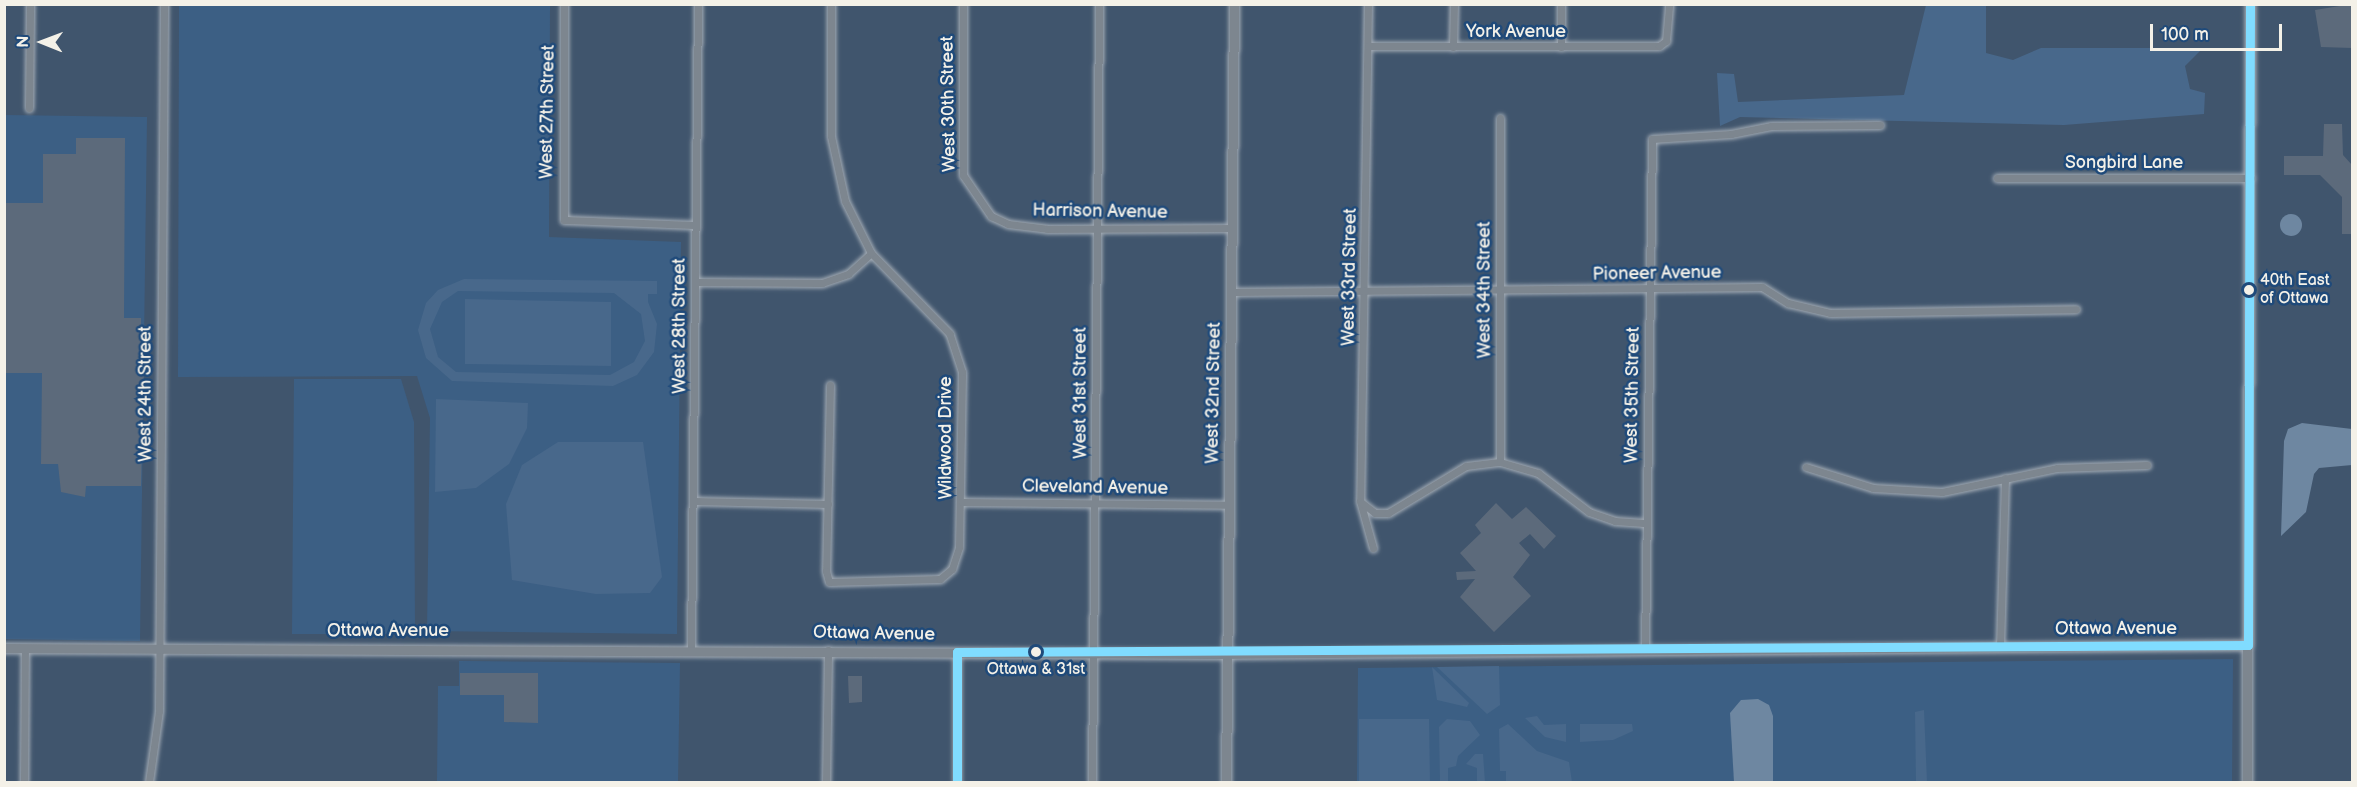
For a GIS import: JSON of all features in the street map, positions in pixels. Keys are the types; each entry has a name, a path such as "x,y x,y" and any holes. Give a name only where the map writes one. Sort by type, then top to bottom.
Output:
{"street":[{"path":"29,108 30,4"},
{"name":"West 24th Street","path":"149,783 159,711 164,4"},
{"name":"West 27th Street","path":"564,4 564,220 696,225"},
{"name":"West 28th Street","path":"691,648 698,4"},
{"name":"Wildwood Drive","path":"828,504 826,570 830,582 933,582 946,575 959,547 962,502 962,372 951,334 871,253 845,201 831,136 831,4"},
{"name":"West 30th Street","path":"963,4 963,175 976,200"},
{"name":"West 31st Street","path":"1092,783 1099,4"},
{"name":"West 32nd Street","path":"1226,783 1228,505 1233,292 1234,4"},
{"name":"West 33rd Street","path":"1368,4 1360,501 1373,548"},
{"path":"1453,47 1454,4"},
{"path":"1561,4 1561,47"},
{"name":"York Avenue","path":"1368,46 1561,47 1664,44 1669,4"},
{"path":"2247,783 2250,4"},
{"name":"West 34th Street","path":"1500,118 1500,462"},
{"name":"West 35th Street","path":"1645,651 1652,139 1731,135 1771,126 1880,125"},
{"name":"Songbird Lane","path":"1996,178 2251,178"},
{"name":"Harrison Avenue","path":"976,200 998,221 1008,224 1097,228 1233,228"},
{"path":"696,282 822,283 848,274 871,253"},
{"name":"Pioneer Avenue","path":"1233,292 1500,292 1762,287 1788,303 1830,313 2076,309"},
{"path":"694,501 828,504 830,385"},
{"path":"1360,501 1365,509 1388,513 1466,466 1500,462 1538,473 1588,512 1615,521 1647,523"},
{"path":"1806,467 1894,491 1942,492 2080,465 2147,465"},
{"path":"2000,647 2005,478"},
{"name":"Cleveland Avenue","path":"962,502 1228,505"},
{"name":"Ottawa Avenue","path":"4,648 691,648 1227,654 2248,645"},
{"path":"24,783 25,648"},
{"path":"826,783 828,650"},
{"path":"957,652 957,783"}],"shaded area":[{"path":"179,5 550,5 549,237 681,242 677,634 427,631 430,418 417,376 178,377"},
{"path":"1926,5 1986,5 1986,53 2013,60 2041,48 2203,48 2185,66 2190,89 2205,93 2204,114 2064,125 1740,117 1720,126 1717,73 1734,74 1738,102 1904,95"},
{"path":"5,115 147,117 140,641 5,639"},
{"path":"2291,214 2299,217 2302,225 2299,233 2291,236 2283,233 2280,225 2283,217"},
{"path":"464,279 657,281 657,294 648,294 648,302 657,324 654,352 637,375 613,386 452,381 426,358 418,330 426,303 438,290","holes":["458,291 614,293 641,314 645,341 634,362 610,375 456,372 438,357 430,329 442,302"]},
{"path":"465,299 611,302 611,366 465,364"},
{"path":"294,379 401,379 414,422 415,634 292,634"},
{"path":"436,399 528,403 527,428 509,464 476,488 435,492"},
{"path":"2302,423 2352,429 2352,465 2319,468 2314,474 2306,512 2281,536 2284,441 2288,429"},
{"path":"558,442 643,442 662,577 650,593 596,594 512,580 506,504 522,465"},
{"path":"2233,659 2232,782 1357,782 1358,668"},
{"path":"459,661 680,663 678,782 437,782 438,686 459,686"},
{"path":"1499,666 1500,705 1487,714 1437,667"},
{"path":"1432,667 1469,703 1467,707 1437,700"},
{"path":"1758,699 1769,705 1773,716 1773,782 1734,782 1730,713 1741,700"},
{"path":"1924,710 1927,782 1916,782 1915,712"},
{"path":"1537,716 1544,725 1566,724 1566,742 1545,737 1525,718"},
{"path":"1359,719 1429,719 1430,782 1359,782"},
{"path":"1447,719 1470,721 1480,735 1458,756 1456,766 1448,768 1448,782 1440,782 1439,727"},
{"path":"1508,724 1537,751 1569,762 1572,782 1506,782 1506,771 1500,771 1499,729"},
{"path":"1580,724 1632,724 1633,731 1613,740 1580,742"},
{"path":"1475,754 1483,754 1485,782 1477,782 1477,768 1466,764"}],"building":[{"path":"2352,4 2352,48 2321,47 2315,10"},
{"path":"2324,124 2342,124 2343,155 2352,165 2352,234 2342,234 2342,197 2320,175 2284,175 2284,156 2323,156"},
{"path":"76,138 125,138 124,318 141,318 141,326 145,326 141,486 86,486 85,497 61,492 58,464 41,464 42,373 4,373 4,203 43,203 43,154 76,154"},
{"path":"1496,503 1512,519 1526,507 1556,536 1544,549 1530,534 1519,543 1530,555 1513,577 1531,596 1494,632 1460,597 1475,579 1457,580 1456,572 1476,571 1460,553 1481,533 1475,525"},
{"path":"460,673 538,673 538,723 504,722 504,695 460,695"},
{"path":"848,676 862,676 862,702 849,703"}],"transit line":[{"path":"957,782 957,652 2248,645 2250,4"}],"place":[{"name":"40th East of Ottawa","path":"2249,290"},
{"name":"Ottawa & 31st","path":"1036,652"}]}
